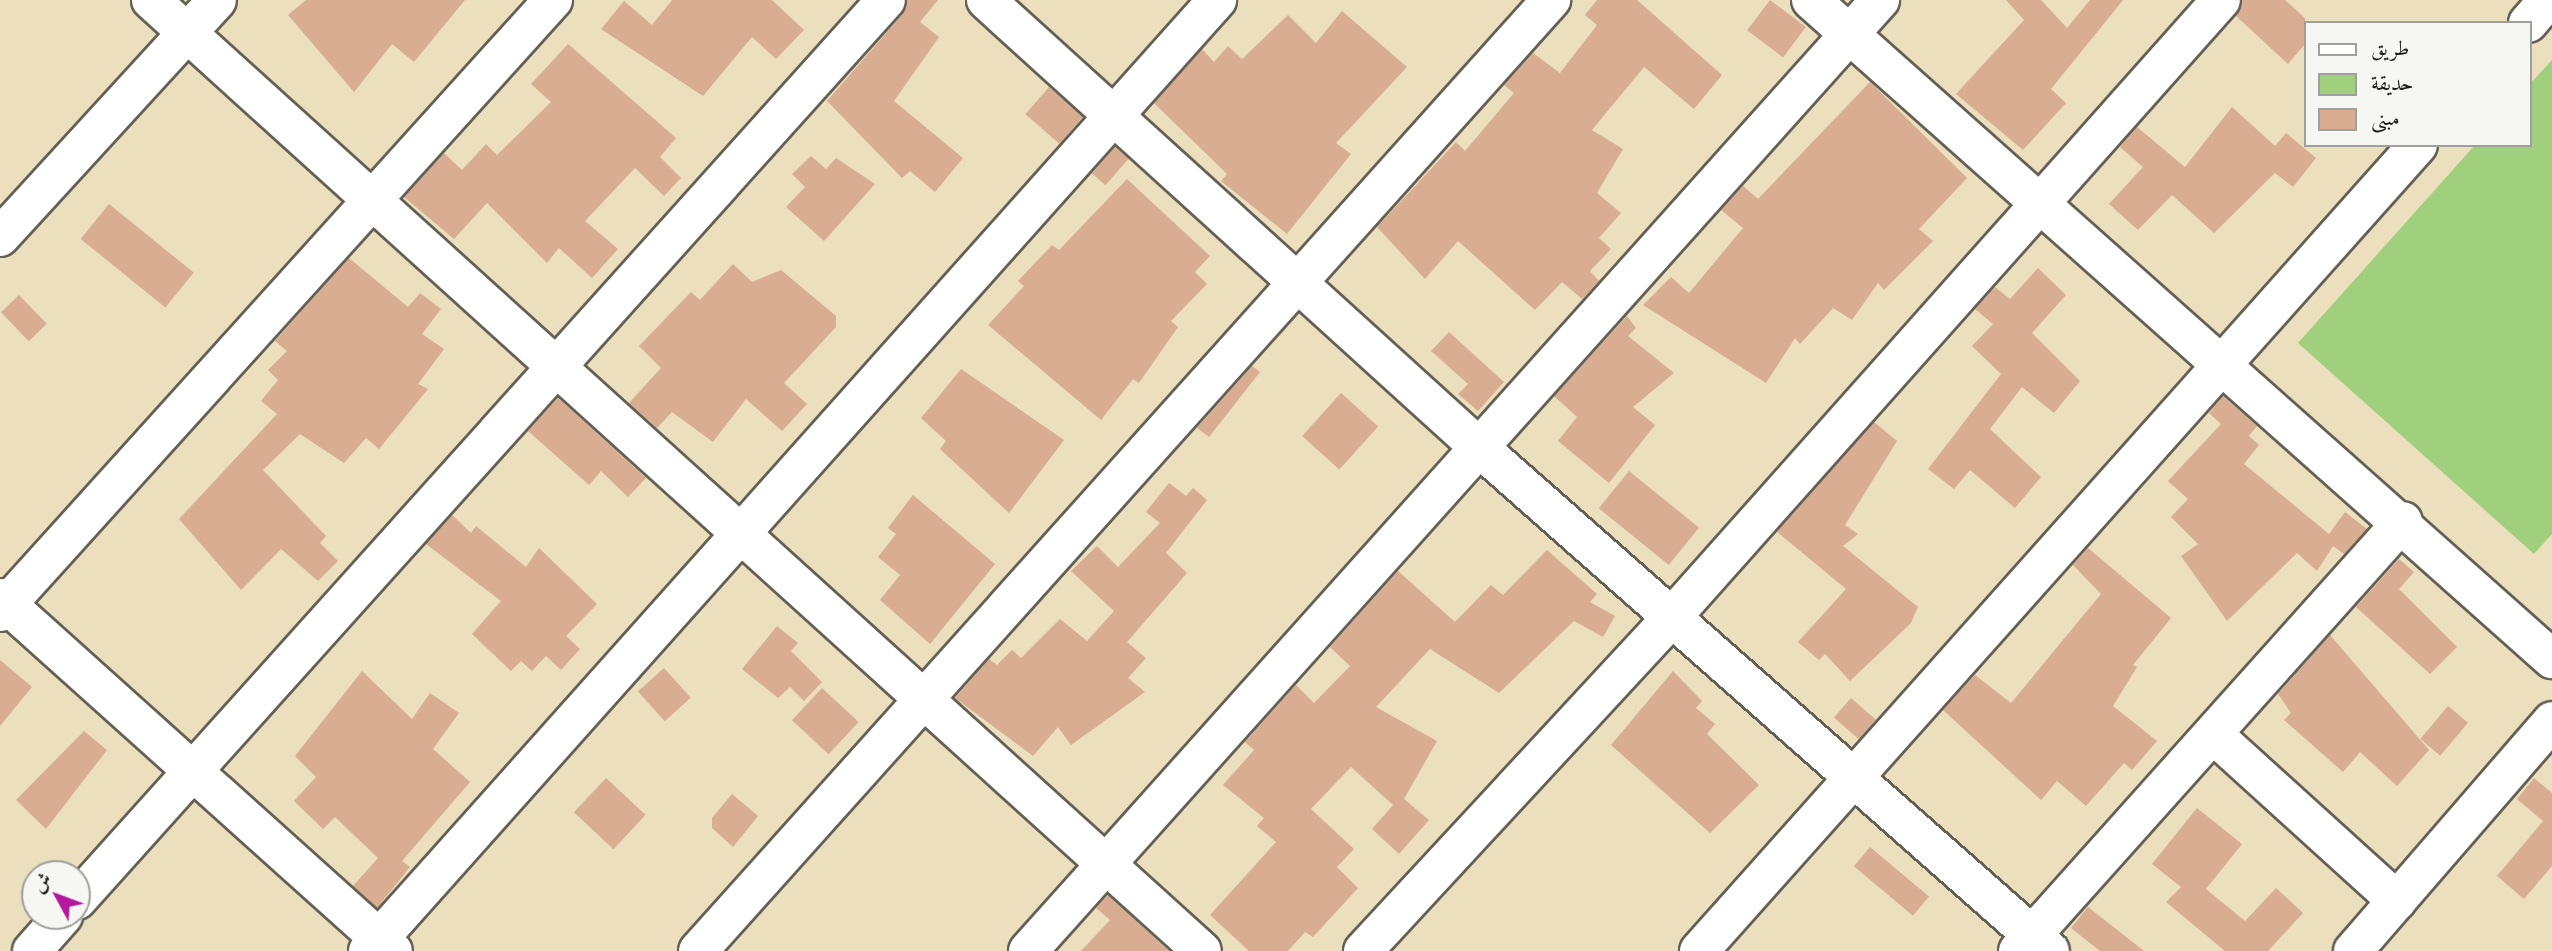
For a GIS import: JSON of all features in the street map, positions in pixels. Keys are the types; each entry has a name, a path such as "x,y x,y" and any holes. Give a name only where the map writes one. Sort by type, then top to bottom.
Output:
{"street":[{"path":"151,0 555,362 739,534 1202,951"},
{"path":"0,237 217,0"},
{"path":"553,0 2,605 192,769 380,947 739,534 1217,0"},
{"path":"91,884 555,362 886,0"},
{"path":"986,0 1482,450 1854,780 2033,946 2403,521"},
{"path":"698,951 1297,280 1551,0"},
{"path":"1811,0 2038,205 2403,521 2552,659"},
{"path":"1028,951 1482,450 1880,0"},
{"path":"1363,951 1671,618 2221,0"},
{"path":"2530,21 2549,0"},
{"path":"1699,951 2416,147"},
{"path":"2353,951 2552,721"},
{"path":"2214,735 2397,901"},
{"path":"32,951 51,930"}],"green space":[{"path":"2552,60 2552,534 2534,554 2298,343 2473,147 2531,147 2531,83"}],"building":[{"path":"306,0 465,0 414,62 392,44 354,92 288,15"},
{"path":"672,0 772,0 804,30 776,59 752,37 703,96 601,29 624,1 652,25"},
{"path":"907,0 938,0 920,22 939,37 894,101 963,158 935,192 910,171 902,178 827,101 902,15"},
{"path":"1597,0 1637,0 1722,75 1694,109 1644,67 1592,130 1623,149 1597,193 1621,213 1599,238 1611,249 1590,271 1599,281 1582,299 1562,282 1535,310 1458,241 1425,279 1377,227 1456,142 1465,151 1514,93 1504,85 1533,53 1560,73 1597,25 1585,15"},
{"path":"1770,0 1806,27 1783,57 1747,30"},
{"path":"2006,0 2041,0 2067,28 2090,0 2123,0 2051,89 2066,103 2023,150 1956,94 2024,20"},
{"path":"2242,0 2285,0 2305,18 2304,45 2288,64 2236,16"},
{"path":"1342,11 1407,67 1336,143 1351,154 1287,234 1221,181 1227,174 1154,103 1202,49 1214,62 1228,46 1242,59 1288,15 1316,43"},
{"path":"568,44 676,138 660,157 681,178 664,196 635,168 585,221 618,249 592,278 559,248 547,263 487,203 454,239 404,197 444,153 462,170 486,144 497,155 551,102 531,84"},
{"path":"1870,82 1967,178 1919,229 1933,241 1884,290 1878,283 1852,320 1833,308 1800,344 1795,338 1766,383 1643,305 1671,277 1689,293 1743,228 1721,210 1743,186 1758,199"},
{"path":"1049,87 1083,117 1059,144 1025,114"},
{"path":"2232,107 2275,146 2286,133 2316,158 2293,187 2275,173 2214,233 2172,195 2138,230 2109,204 2143,167 2120,147 2137,127 2185,167"},
{"path":"1115,147 1129,159 1106,185 1092,173"},
{"path":"811,156 826,169 836,158 875,184 824,241 786,207 805,187 792,174"},
{"path":"1127,179 1210,256 1195,272 1207,284 1171,321 1178,327 1139,383 1133,379 1101,420 988,325 1024,286 1018,281 1052,245 1059,250"},
{"path":"109,204 194,273 165,308 81,239"},
{"path":"349,258 408,307 420,293 441,309 422,334 444,349 418,384 428,389 379,449 366,438 344,463 300,434 263,470 326,536 320,543 338,561 318,581 281,549 241,590 179,519 277,414 261,401 278,380 268,370 287,351 275,341"},
{"path":"733,264 752,282 781,270 836,316 836,327 784,383 807,404 782,431 746,399 713,442 672,412 657,428 629,403 661,368 639,346 691,292 700,300"},
{"path":"2038,268 2066,295 2032,333 2080,381 2054,413 2022,387 1990,429 2041,477 2015,508 1970,470 1954,489 1928,469 2001,374 1972,346 1993,324 1975,309 1995,287 2010,299"},
{"path":"19,295 47,324 29,341 1,312"},
{"path":"1627,316 1636,328 1628,336 1674,373 1633,407 1655,425 1609,483 1558,441 1577,417 1554,396"},
{"path":"1449,332 1504,382 1478,411 1458,394 1468,384 1431,351"},
{"path":"1252,366 1260,372 1209,437 1197,428"},
{"path":"961,369 1064,440 1009,513 940,449 946,441 921,418"},
{"path":"1341,393 1378,426 1339,470 1302,436"},
{"path":"2223,396 2257,426 2249,436 2259,445 2244,464 2329,534 2345,512 2367,529 2344,554 2333,546 2317,571 2297,553 2227,621 2181,556 2198,544 2171,517 2188,499 2168,481 2221,424 2209,413"},
{"path":"558,398 646,478 628,497 601,471 589,485 528,431"},
{"path":"1874,422 1897,441 1845,525 1858,534 1843,546 1918,607 1911,623 1850,681 1825,654 1819,660 1798,642 1846,589 1777,532"},
{"path":"1629,471 1699,528 1669,565 1599,508"},
{"path":"1169,483 1186,496 1193,488 1207,500 1166,553 1187,573 1127,642 1146,658 1128,678 1145,692 1071,745 1058,727 1033,756 955,698 989,659 997,665 1012,650 1021,658 1060,619 1087,641 1114,611 1071,571 1097,546 1118,567 1160,523 1146,512"},
{"path":"913,495 995,564 930,644 880,600 900,575 878,557 896,534 888,528"},
{"path":"452,515 471,533 476,526 526,567 539,548 597,604 566,636 580,649 561,670 546,656 532,671 521,661 511,671 472,634 501,601 426,544"},
{"path":"2088,548 2171,618 2133,665 2137,667 2113,706 2157,741 2132,770 2124,763 2086,806 2057,781 2041,800 1943,710 1975,675 2011,703 2101,594 2073,565"},
{"path":"1547,550 1597,594 1590,602 1615,616 1603,637 1574,621 1499,693 1430,649 1376,707 1437,741 1404,799 1429,820 1399,854 1372,829 1393,805 1351,767 1311,809 1354,849 1337,867 1358,888 1313,937 1305,932 1288,951 1249,951 1210,915 1276,842 1257,826 1264,818 1223,785 1254,750 1245,742 1296,685 1314,703 1350,666 1330,647 1398,571 1455,622 1491,585 1503,595"},
{"path":"2399,559 2414,572 2399,589 2457,647 2430,674 2356,607"},
{"path":"777,626 798,643 791,651 822,682 804,701 790,687 778,698 742,669"},
{"path":"2330,635 2429,750 2397,786 2360,752 2343,772 2284,720 2291,713 2278,694"},
{"path":"0,660 32,687 0,726"},
{"path":"664,668 691,698 665,721 638,691"},
{"path":"362,671 412,719 430,693 459,713 433,749 470,782 402,861 410,867 377,908 353,886 378,858 335,817 323,829 294,801 316,777 295,756"},
{"path":"1673,671 1702,701 1696,708 1715,724 1707,734 1759,785 1710,833 1611,745"},
{"path":"822,688 859,722 829,754 792,720"},
{"path":"1851,698 1876,720 1859,739 1834,718"},
{"path":"2448,706 2468,723 2440,756 2420,739"},
{"path":"84,731 107,750 46,829 16,800"},
{"path":"606,778 645,815 613,849 574,812"},
{"path":"2534,778 2552,793 2552,866 2524,899 2497,876 2543,821 2517,799"},
{"path":"732,794 758,816 733,847 712,828 712,818"},
{"path":"2197,808 2242,844 2206,889 2245,921 2276,888 2303,913 2268,951 2225,951 2166,902 2181,887 2152,864"},
{"path":"1870,847 1929,896 1913,916 1854,866"},
{"path":"1108,895 1169,951 1081,951 1110,920 1096,908"},
{"path":"2088,907 2144,951 2100,951 2071,928"}]}
